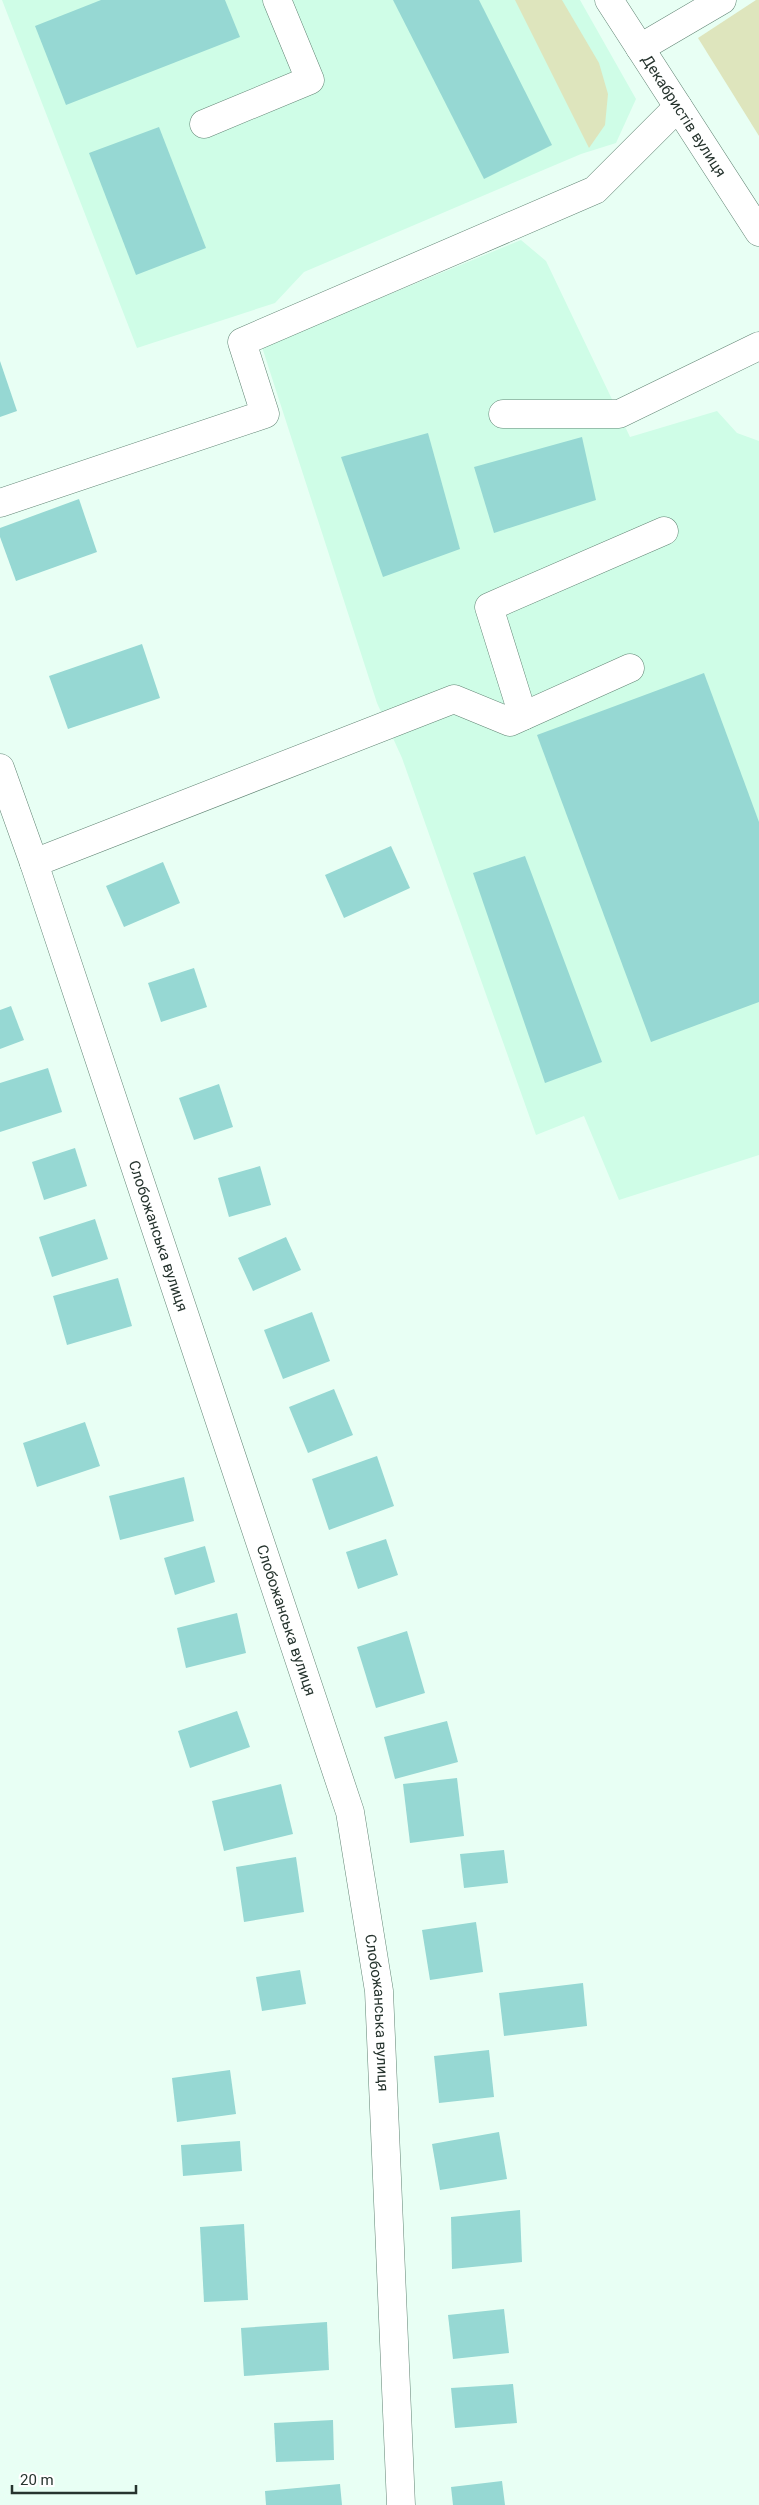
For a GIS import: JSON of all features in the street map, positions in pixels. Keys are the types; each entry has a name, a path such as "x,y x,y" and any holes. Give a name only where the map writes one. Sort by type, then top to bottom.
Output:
{"street":[{"path":"204,124 310,80 277,0"},
{"name":"Декабристів вулиця","path":"609,0 759,232"},
{"path":"640,48 722,0"},
{"path":"0,503 264,414 242,342 595,190 678,108"},
{"path":"503,414 619,414 759,346"},
{"path":"522,716 489,607 664,531"},
{"path":"34,863 454,698 510,722 630,668"},
{"name":"Слобожанська вулиця","path":"3,784 34,863 350,1812 379,1990 401,2505"}],"shaded area":[{"path":"2,0 580,0 636,99 616,143 581,154 304,272 275,303 137,348"},
{"path":"515,0 562,0 599,63 608,94 605,125 589,148"},
{"path":"756,0 759,0 759,136 698,38"},
{"path":"521,240 546,261 630,437 717,411 737,433 759,441 759,1155 619,1200 584,1116 536,1135 402,758 377,703 262,347"}],"building":[{"path":"101,0 225,0 240,37 66,105 35,26"},
{"path":"393,0 479,0 552,145 484,179"},
{"path":"159,127 206,248 136,275 89,153"},
{"path":"0,361 17,411 0,417"},
{"path":"428,433 460,549 383,577 341,457"},
{"path":"582,437 596,500 494,533 474,467"},
{"path":"79,499 97,552 16,581 0,537 0,528"},
{"path":"142,644 160,698 68,729 49,676"},
{"path":"704,673 759,822 759,1002 651,1042 537,735"},
{"path":"391,846 410,888 344,918 325,875"},
{"path":"525,856 602,1062 545,1083 473,873"},
{"path":"163,862 180,903 124,927 106,886"},
{"path":"194,968 207,1007 161,1022 148,983"},
{"path":"11,1006 24,1040 0,1049 0,1010"},
{"path":"48,1068 62,1112 0,1132 0,1083"},
{"path":"219,1084 233,1127 194,1140 179,1098"},
{"path":"75,1148 87,1186 44,1200 32,1162"},
{"path":"260,1166 271,1205 229,1217 218,1178"},
{"path":"95,1219 108,1259 52,1277 39,1237"},
{"path":"286,1237 301,1270 253,1291 238,1258"},
{"path":"118,1278 132,1326 67,1345 53,1296"},
{"path":"312,1312 330,1361 283,1379 264,1330"},
{"path":"334,1389 353,1435 308,1453 289,1407"},
{"path":"85,1422 100,1466 37,1487 23,1443"},
{"path":"377,1456 394,1506 329,1530 312,1479"},
{"path":"184,1477 194,1521 120,1540 109,1496"},
{"path":"386,1539 398,1575 358,1589 346,1552"},
{"path":"205,1546 215,1582 175,1595 164,1558"},
{"path":"237,1613 246,1653 186,1668 177,1628"},
{"path":"407,1631 425,1693 376,1708 357,1647"},
{"path":"237,1711 250,1747 190,1768 178,1731"},
{"path":"447,1721 458,1762 395,1779 384,1737"},
{"path":"457,1778 464,1836 410,1843 403,1784"},
{"path":"281,1784 293,1834 224,1851 212,1801"},
{"path":"504,1850 508,1883 464,1888 460,1854"},
{"path":"296,1857 304,1912 244,1922 236,1867"},
{"path":"476,1922 483,1972 430,1980 422,1930"},
{"path":"300,1970 306,2004 262,2011 256,1977"},
{"path":"583,1983 587,2026 504,2036 499,1993"},
{"path":"489,2050 494,2097 439,2103 434,2056"},
{"path":"230,2070 236,2114 177,2122 172,2078"},
{"path":"499,2132 507,2179 440,2190 432,2144"},
{"path":"240,2141 242,2171 183,2176 181,2145"},
{"path":"520,2210 522,2262 452,2269 451,2217"},
{"path":"244,2224 248,2300 204,2302 200,2227"},
{"path":"504,2309 509,2353 453,2359 448,2315"},
{"path":"327,2322 329,2370 244,2376 241,2328"},
{"path":"513,2384 517,2423 455,2428 451,2388"},
{"path":"333,2420 334,2460 276,2462 274,2423"},
{"path":"502,2481 505,2505 453,2505 451,2487"},
{"path":"340,2484 342,2505 266,2505 265,2491"}]}
